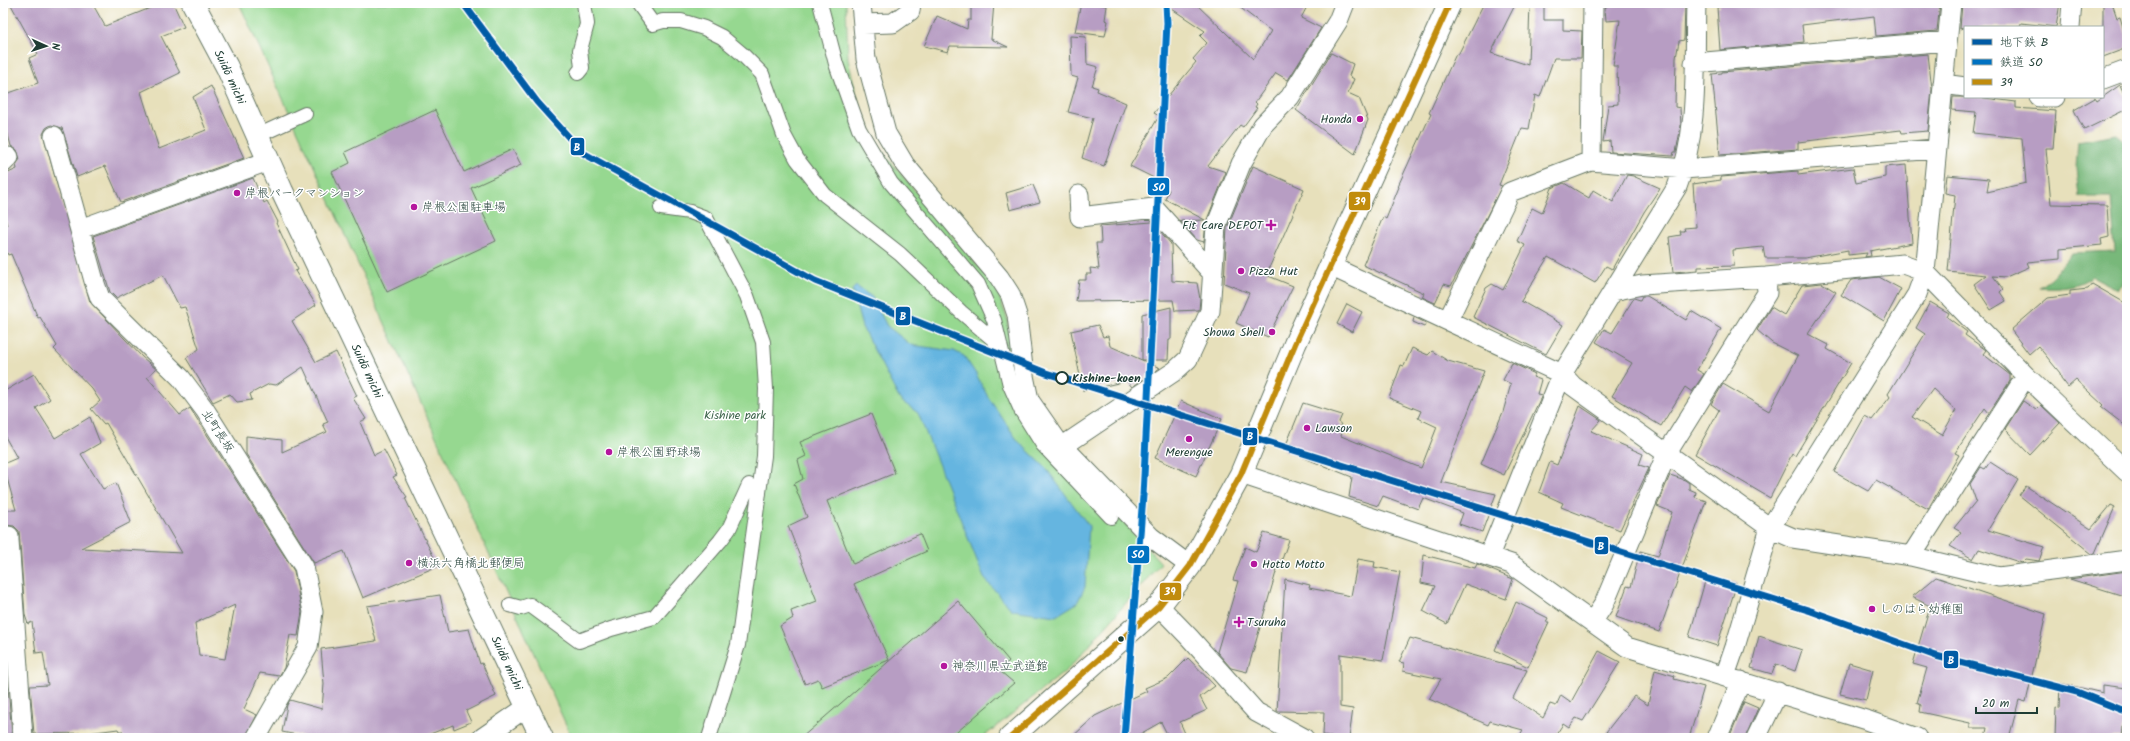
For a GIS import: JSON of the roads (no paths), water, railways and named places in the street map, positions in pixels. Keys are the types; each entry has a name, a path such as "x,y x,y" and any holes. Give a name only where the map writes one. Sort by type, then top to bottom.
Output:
{"main road":[{"name":"Suidō michi","path":"193,3 227,67 268,161 542,738"},
{"path":"1010,738 1159,606 1190,566 1241,474 1295,344 1450,3"}],"street":[{"path":"578,73 582,68 580,50 587,24 584,3"},
{"path":"638,3 653,24 663,21 680,21 704,28 722,37 741,53 762,74 784,135 796,159 825,195 900,254 961,312 1000,345"},
{"path":"820,3 836,64 859,129 891,183 978,284 994,320 1012,391 1021,410 1043,445 1111,517"},
{"path":"861,3 866,59 886,133 905,164 998,276 1010,294 1018,321 1024,376 1029,400 1063,446 1150,537 1190,566"},
{"path":"863,24 893,23 910,11 912,3"},
{"path":"1063,446 1175,371 1188,359 1210,311 1216,226 1241,164 1263,125 1290,97 1338,21 1345,3"},
{"path":"1591,161 1594,3"},
{"path":"1489,556 1562,374 1678,186 1684,169 1692,132 1696,3"},
{"path":"1717,738 1733,679 1735,647 1770,528 1917,294 1925,272 1951,3"},
{"path":"2070,26 2072,3"},
{"path":"1694,63 1947,41"},
{"path":"2104,79 2127,70"},
{"path":"1942,84 1964,87"},
{"path":"257,136 305,114"},
{"name":"北町長坂","path":"54,136 100,298 180,378 205,410 304,567 313,612 308,647 256,738"},
{"path":"1448,320 1510,192 1591,161 1684,169 1936,149"},
{"path":"80,229 268,161"},
{"path":"1079,195 1080,217 1154,208 1212,274"},
{"path":"661,208 690,212 706,218 747,296 763,342 766,389 764,456 759,494 738,645 709,738"},
{"path":"1613,291 1642,285 1766,277 1903,264 1925,272 2026,376 2127,472"},
{"path":"1330,266 1562,374 1573,386 1770,528 1793,538 1911,556 1999,577 2127,560"},
{"path":"1593,621 1604,604 1667,453 1767,293 1766,277"},
{"path":"1911,556 2026,376"},
{"path":"1241,474 1510,564 1593,621 1627,647 1778,692 1917,738"},
{"path":"510,605 521,608 530,604 579,641 611,629 654,617 729,529 750,486 759,494"},
{"path":"3,536 9,536 8,605 23,738"},
{"path":"1159,606 1189,637 1256,712 1304,738"},
{"path":"1756,738 1778,692"},
{"path":"482,738 527,707"}],"water":[{"path":"856,286 872,297 887,326 911,345 954,351 964,356 976,374 988,397 1018,441 1045,467 1089,526 1085,587 1077,603 1056,616 1012,610 984,578 918,413 900,400 862,327 852,290"}],"metro line":[{"name":"B","path":"463,3 537,102 583,153 815,281 1046,373 1811,611 1936,656 2077,692 2127,712"}],"rail line":[{"name":"SO","path":"1124,738 1143,496 1167,23 1166,3"}],"place":[{"name":"Honda","path":"1360,119"},
{"name":"岸根パークマンション","path":"237,193"},
{"name":"岸根公園駐車場","path":"414,207"},
{"name":"Fit Care DEPOT","path":"1271,225"},
{"name":"Pizza Hut","path":"1241,271"},
{"name":"Showa Shell","path":"1272,332"},
{"name":"Kishine-koen","path":"1062,378"},
{"name":"Lawson","path":"1307,428"},
{"name":"Merengue","path":"1189,439"},
{"name":"岸根公園野球場","path":"609,452"},
{"name":"横浜六角橋北郵便局","path":"409,563"},
{"name":"Hotto Motto","path":"1254,564"},
{"name":"しのはら幼稚園","path":"1872,609"},
{"name":"Tsuruha","path":"1239,622"},
{"name":"神奈川県立武道館","path":"944,666"}],"park label":[{"name":"Kishine park","path":"735,415"}]}
